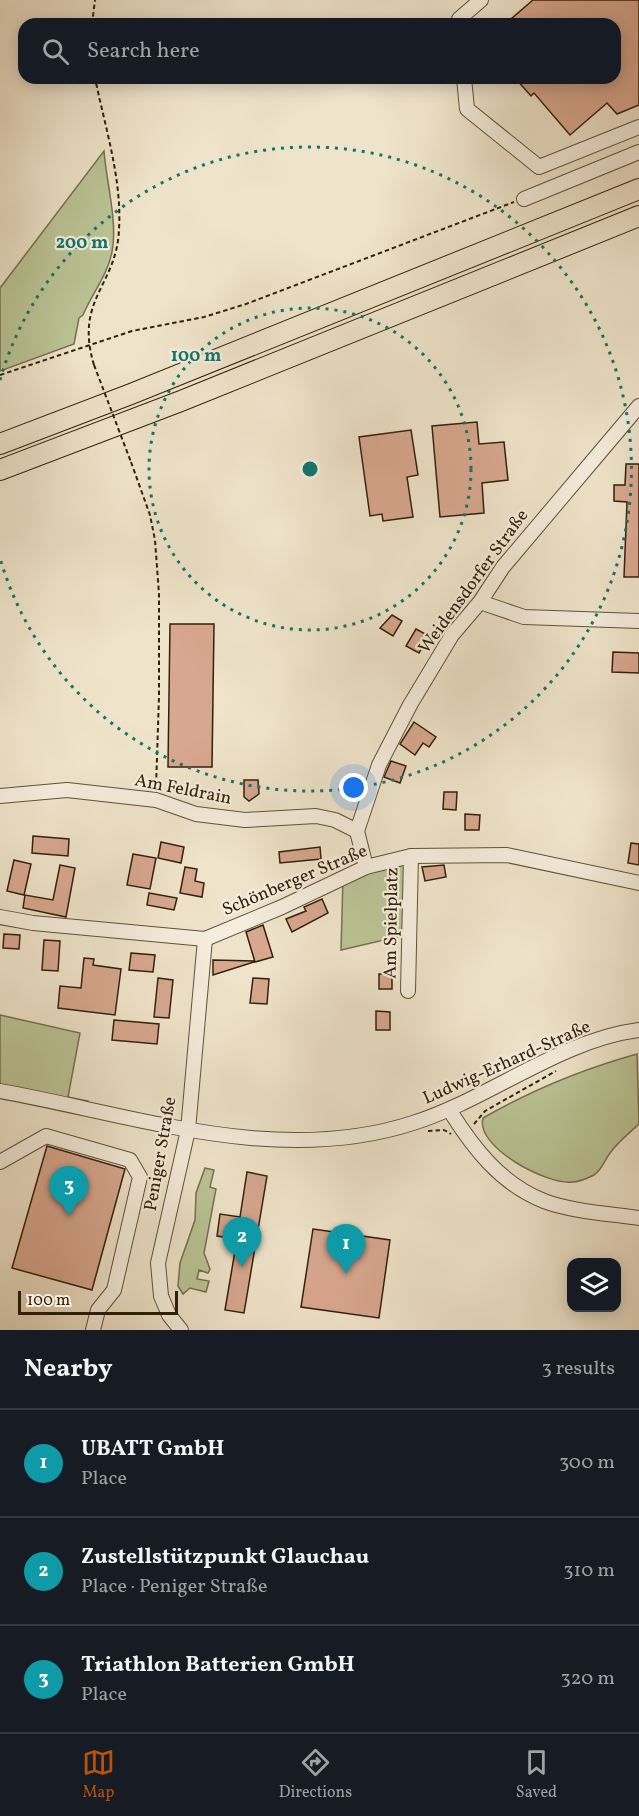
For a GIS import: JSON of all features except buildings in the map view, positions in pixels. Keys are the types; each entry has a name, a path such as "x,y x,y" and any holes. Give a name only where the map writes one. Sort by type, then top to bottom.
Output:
{"highway":[{"path":"0,444 131,394 639,189"},
{"path":"0,470 181,401 639,216"}],"street":[{"path":"460,18 481,0"},
{"path":"465,84 467,109 539,167 639,127"},
{"path":"524,199 639,152"},
{"name":"Weidensdorfer Straße","path":"357,831 379,765 391,738 452,635 480,602 503,567 541,520 639,406"},
{"path":"480,602 524,617 639,621"},
{"name":"Am Feldrain","path":"0,796 67,790 156,800 196,814 245,820 316,816 335,820 357,831"},
{"path":"357,831 366,867"},
{"name":"Schönberger Straße","path":"0,918 205,939 282,908 366,867 411,856 507,855 639,883"},
{"name":"Am Spielplatz","path":"408,991 411,856"},
{"name":"Peniger Straße","path":"173,1328 161,1296 158,1263 188,1130 205,939"},
{"name":"Ludwig-Erhard-Straße","path":"0,1091 188,1130 304,1140 364,1135 450,1111 565,1054 622,1033 639,1030"},
{"path":"450,1111 472,1147 504,1179 545,1201 639,1218"},
{"path":"0,1162 46,1136 130,1160 140,1177 114,1290 98,1310 93,1330"}],"path":[{"path":"93,18 96,0"},
{"path":"96,84 118,195 120,227 117,251 89,314 88,346 150,515 155,540 159,594 156,800"},
{"path":"0,375 132,331 204,317 246,304 524,199"}],"green space":[{"path":"104,151 113,215 112,252 103,276 83,315 79,318 74,344 0,371 0,288"},
{"path":"411,856 410,934 341,950 343,878"},
{"path":"0,1015 80,1033 68,1097 88,1101 87,1104 0,1087"},
{"path":"637,1054 639,1124 616,1145 594,1175 572,1182 546,1177 515,1162 490,1141 484,1129 483,1118 520,1098 577,1073"},
{"path":"205,1168 214,1170 210,1187 216,1189 204,1253 210,1269 208,1273 199,1270 197,1279 209,1281 206,1292 190,1288 183,1294 178,1286 180,1263 195,1220 196,1193"}],"place":[{"name":"Triathlon Batterien GmbH","path":"69,1216"},
{"name":"Zustellstützpunkt Glauchau","path":"242,1267"},
{"name":"UBATT GmbH","path":"346,1274"}]}
